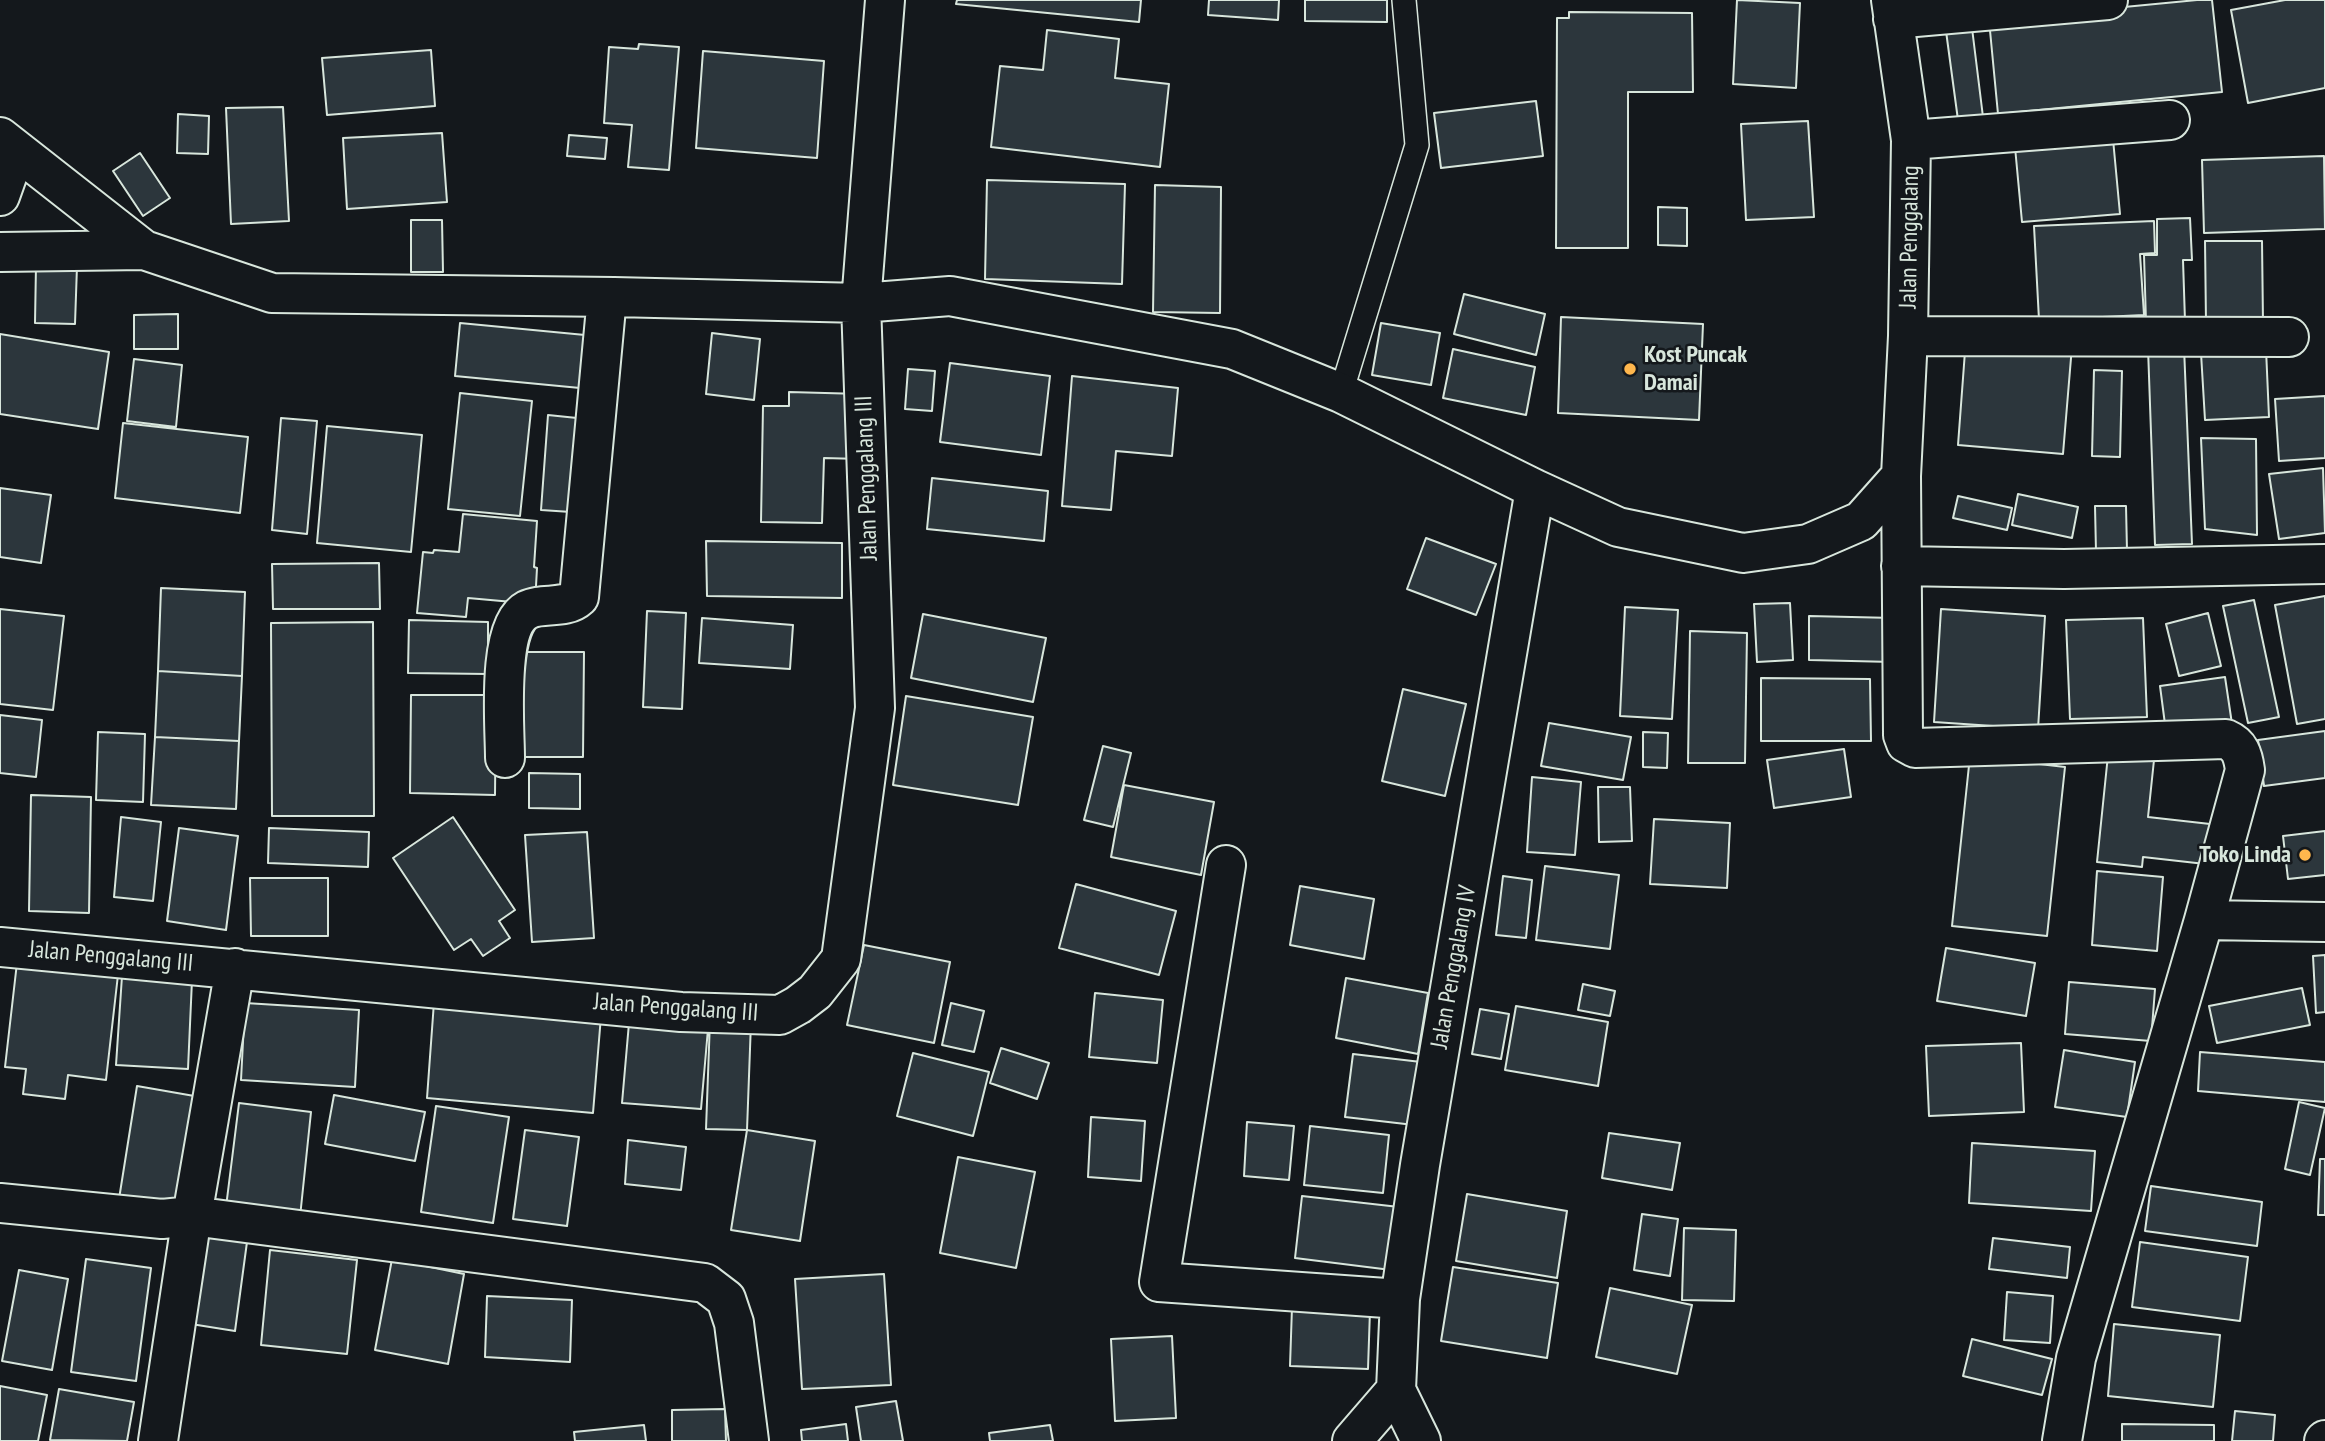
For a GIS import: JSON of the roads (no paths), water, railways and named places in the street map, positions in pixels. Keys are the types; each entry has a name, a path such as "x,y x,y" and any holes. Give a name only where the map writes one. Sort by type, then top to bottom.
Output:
{"street":[{"name":"Jalan Penggalang III","path":"0,947 681,1012 780,1015 815,992 841,959 875,708 861,303 885,0"},
{"path":"1892,10 2108,0"},
{"name":"Jalan Penggalang","path":"1892,10 1911,140 1908,336 1901,476 1903,735 1906,744 1915,748 2226,739 2236,744 2244,757 2245,770 2204,920"},
{"path":"1911,140 2170,120"},
{"path":"0,196 8,144 144,250 272,293 861,303 950,296 1232,349 1341,393 1618,527 1743,553 1808,544 1861,521 1901,476"},
{"path":"0,252 144,250"},
{"path":"505,758 505,662 508,641 515,623 527,610 556,606 579,597 607,297"},
{"path":"1908,336 2289,337"},
{"name":"Jalan Penggalang IV","path":"1421,1441 1396,1390 1400,1299 1422,1151 1535,489"},
{"path":"1901,566 2064,569 2325,565"},
{"path":"1226,866 1159,1282 1400,1299"},
{"path":"2062,1441 2076,1358 2204,920 2325,922"},
{"path":"158,1441 192,1216 235,968"},
{"path":"0,1203 162,1219 192,1216 705,1283 726,1299 734,1323 749,1441"},
{"path":"1352,1441 1396,1390"}],"lane":[{"path":"1341,393 1417,145 1404,0"}],"place":[{"name":"Kost Puncak Damai","path":"1630,369"},
{"name":"Toko Linda","path":"2305,855"}]}
